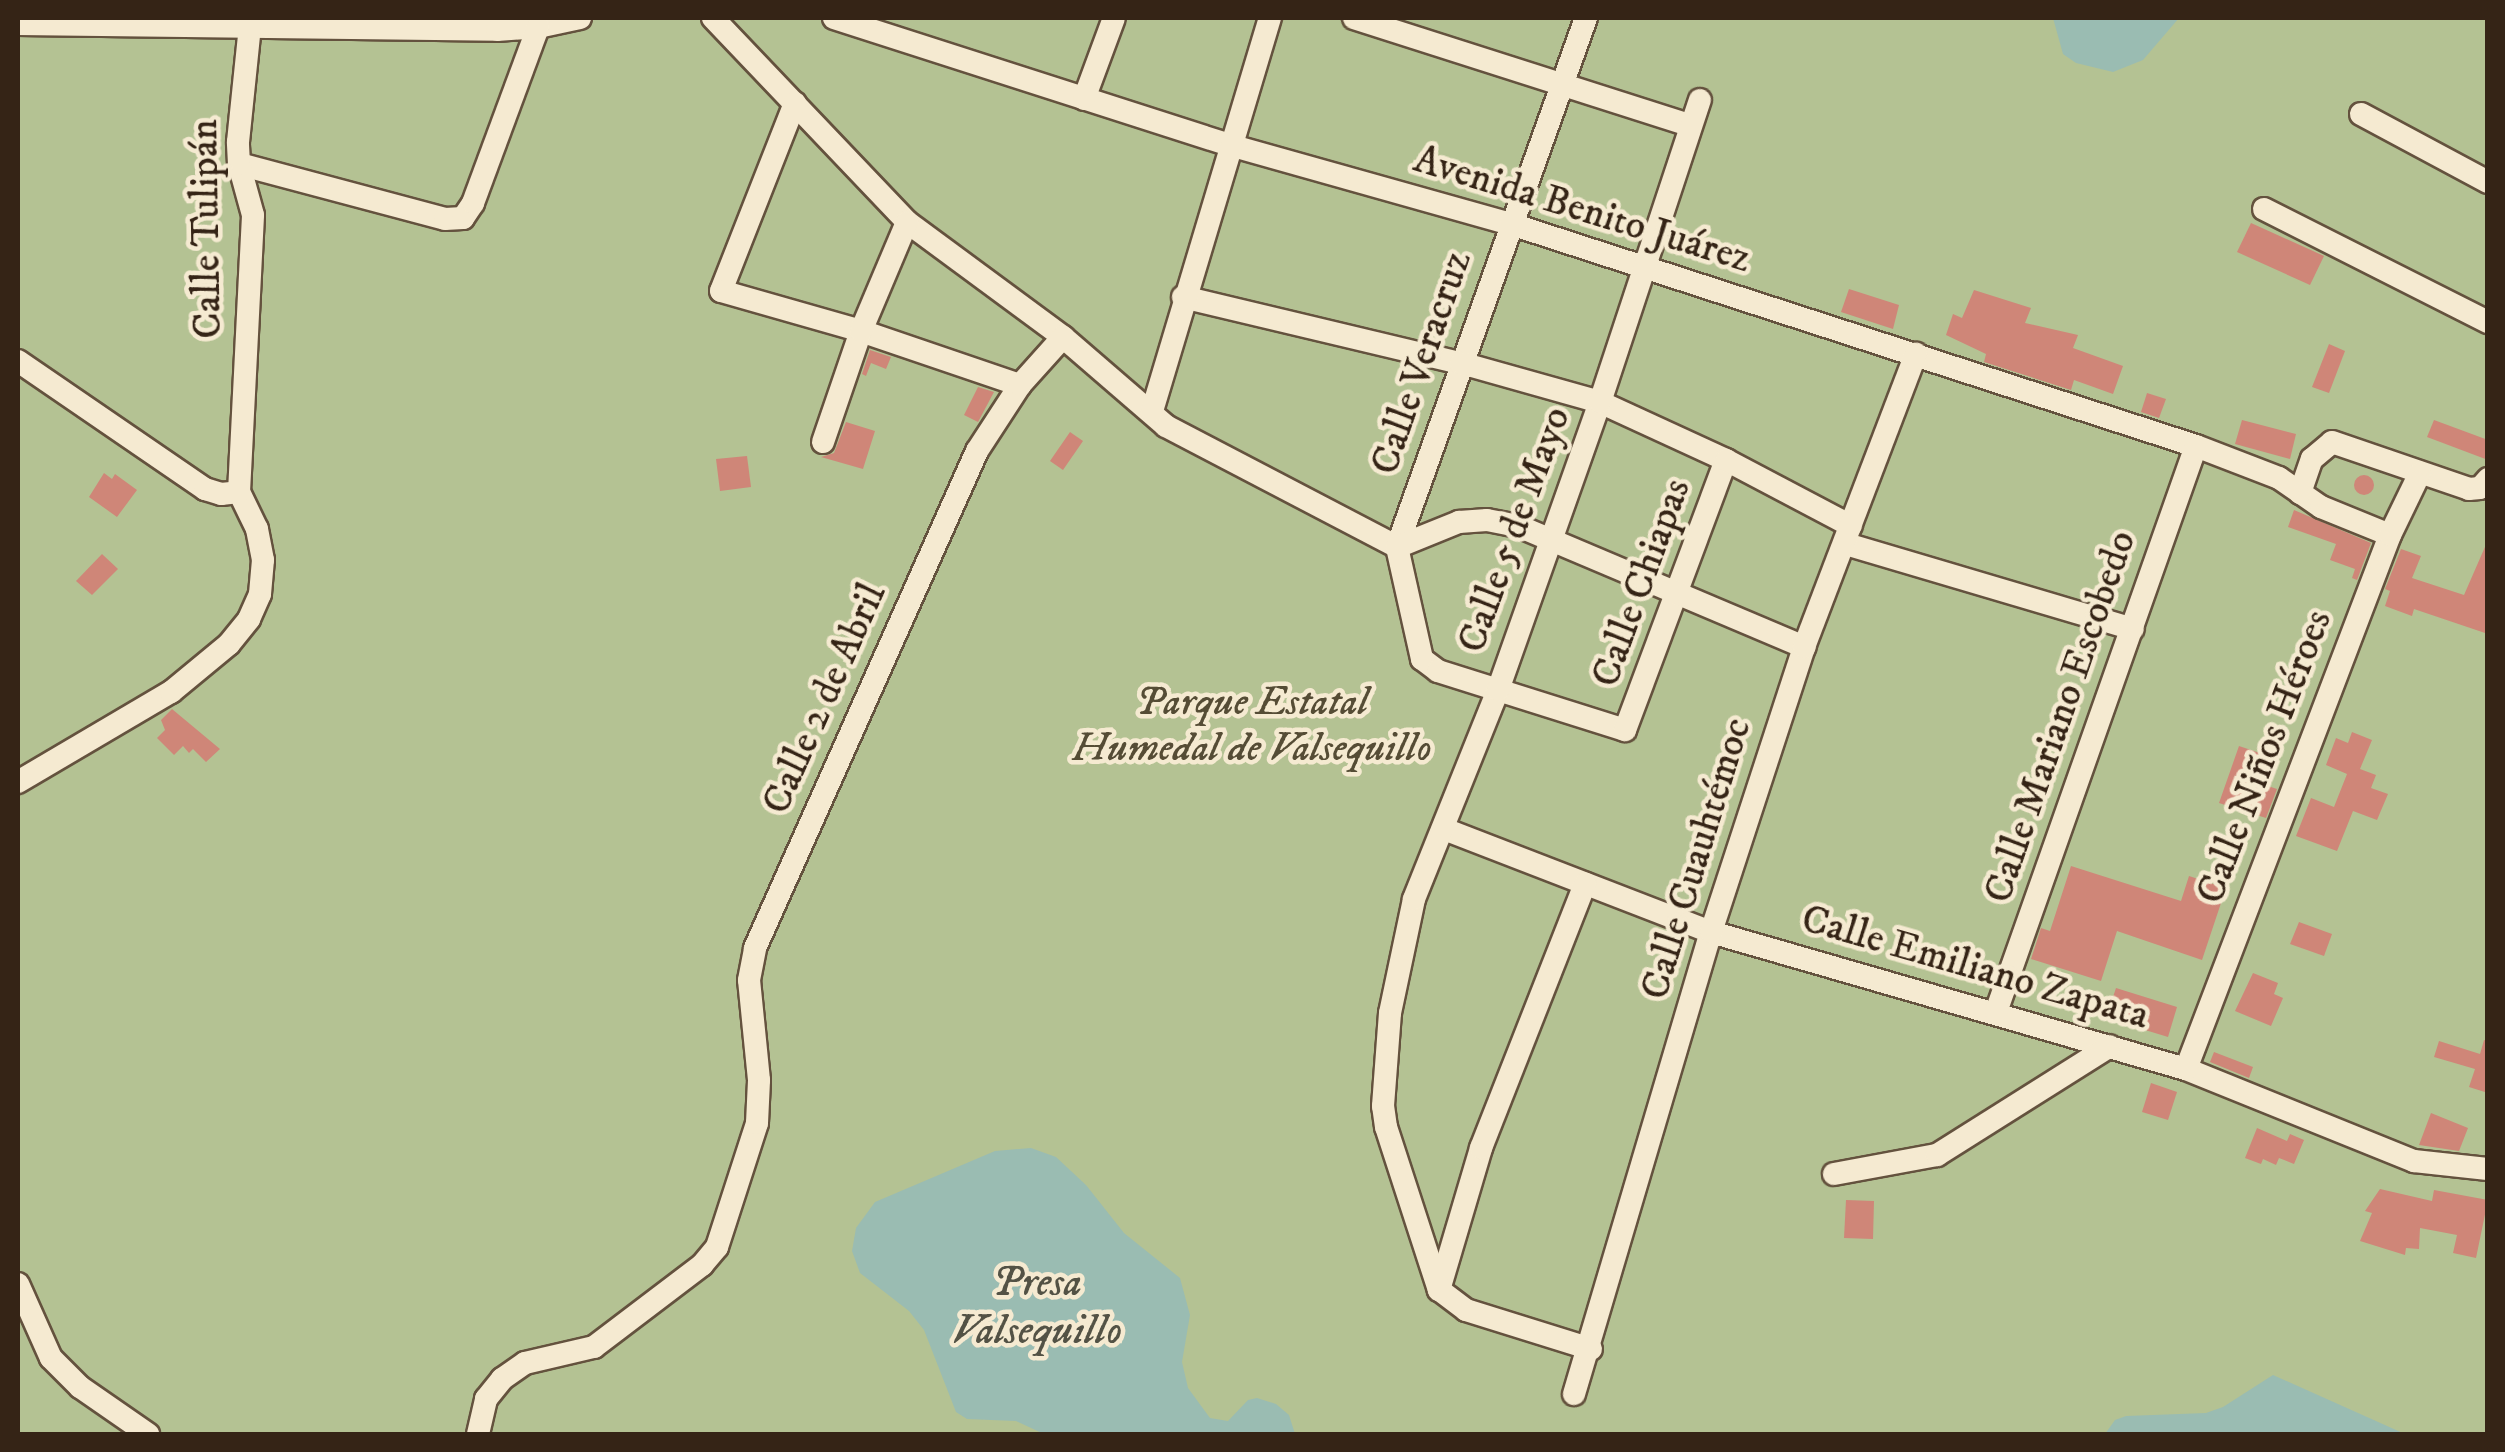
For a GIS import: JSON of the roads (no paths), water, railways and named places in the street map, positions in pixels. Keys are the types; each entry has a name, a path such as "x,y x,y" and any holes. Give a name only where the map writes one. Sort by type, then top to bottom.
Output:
{"street":[{"path":"18,24 129,20 538,28 580,18"},
{"path":"713,18 907,222 1062,336 1166,426 1397,547 1459,522 1487,520 1550,538 1804,647"},
{"name":"Avenida Benito Juárez","path":"834,18 897,28 1084,99 1233,146 1511,224 2196,446 2279,478 2300,494 2390,536"},
{"path":"1084,99 1114,18"},
{"path":"1152,411 1183,297 1270,18"},
{"path":"1354,18 1690,124"},
{"name":"Calle Veracruz","path":"1397,547 1586,18"},
{"name":"Calle Tulipán","path":"239,492 253,215 239,164 250,25"},
{"path":"239,164 446,219 462,218 473,203 538,28"},
{"name":"Calle 5 de Mayo","path":"1439,1290 1383,1106 1396,974 1414,900 1498,690 1600,402 1700,100"},
{"path":"795,103 721,291 861,331 1020,386"},
{"path":"2362,114 2488,182"},
{"path":"2264,209 2488,322"},
{"path":"823,442 861,331 907,222"},
{"path":"1183,297 1462,364 1600,402 1726,460 1848,535 2133,629"},
{"name":"Calle 2 de Abril","path":"478,1434 486,1399 502,1378 525,1363 594,1347 702,1265 718,1247 757,1123 759,1080 749,980 755,948 977,451 1020,386 1062,336"},
{"name":"Calle Cuauhtémoc","path":"1574,1394 1591,1349 1712,932 1804,647 1916,354"},
{"path":"18,361 205,489 221,494 239,492 257,529 263,560 260,594 249,619 229,644 172,692 18,782"},
{"path":"2300,494 2312,458 2319,448 2332,442 2468,489 2484,483"},
{"name":"Calle Mariano Escobedo","path":"1996,1012 2196,446"},
{"name":"Calle Chiapas","path":"1498,690 1624,730 1726,460"},
{"name":"Calle Niños Héroes","path":"2186,1069 2390,536 2420,474"},
{"path":"1397,547 1422,659 1438,671 1498,690"},
{"name":"Calle Emiliano Zapata","path":"1444,829 1712,932 2186,1069 2414,1161 2488,1170"},
{"path":"1584,884 1481,1148 1439,1290 1466,1310 1591,1349"},
{"path":"1834,1174 1937,1155 2110,1046"},
{"path":"18,1284 52,1358 80,1388 148,1434"}],"water":[{"path":"2053,18 2179,18 2143,60 2113,72 2076,63 2063,54"},
{"name":"Presa Valsequillo","path":"1031,1148 1056,1157 1086,1185 1124,1233 1180,1278 1190,1315 1182,1362 1188,1388 1210,1418 1228,1421 1248,1400 1257,1398 1276,1404 1289,1415 1295,1434 1044,1434 1016,1421 967,1419 956,1412 924,1330 909,1311 860,1273 852,1251 856,1228 875,1202 995,1151"},
{"path":"2273,1375 2405,1434 2105,1434 2115,1420 2126,1416 2206,1413 2223,1407"}],"park label":[{"name":"Parque Estatal Humedal de Valsequillo","path":"1252,726"}]}
